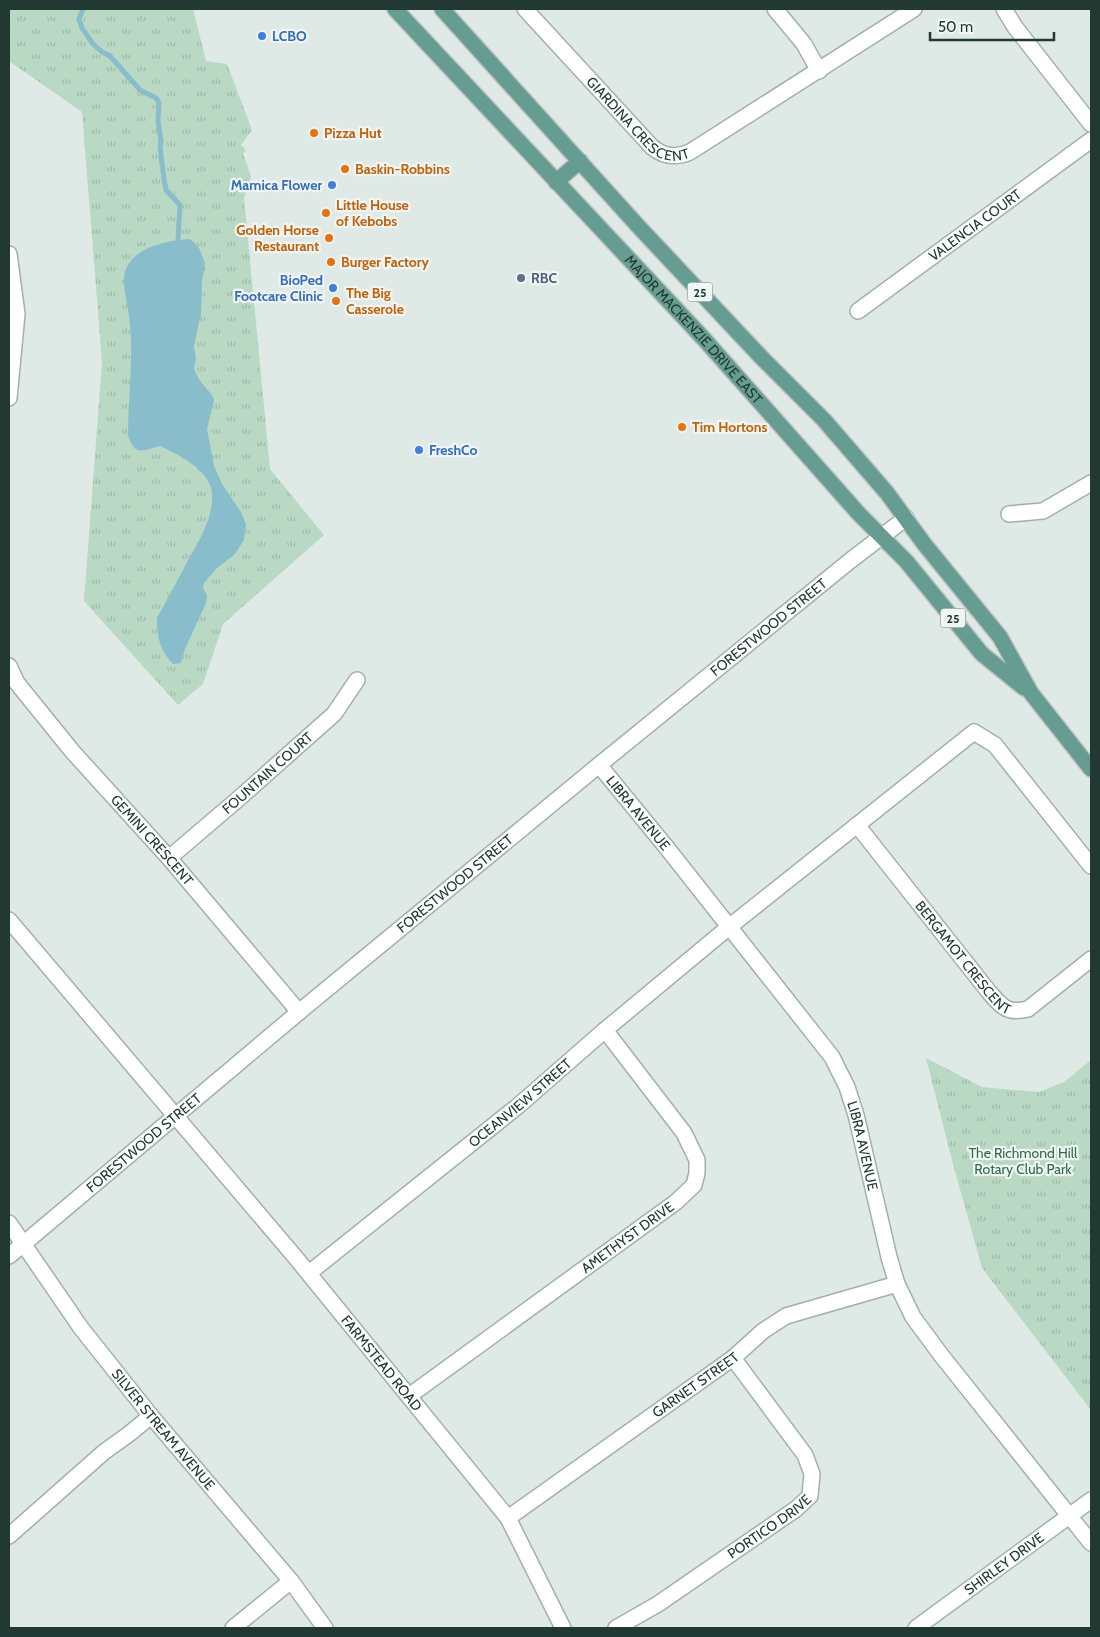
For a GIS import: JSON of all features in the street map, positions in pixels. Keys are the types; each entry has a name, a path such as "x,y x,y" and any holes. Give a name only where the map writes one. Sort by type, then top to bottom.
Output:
{"main road":[{"name":"MAJOR MACKENZIE DRIVE EAST","path":"395,9 704,338 859,514 906,561 982,654 1031,693"},
{"name":"MAJOR MACKENZIE DRIVE EAST","path":"442,9 580,162 762,358 824,420 887,493 925,545 1000,637 1031,693 1091,769"},
{"path":"556,182 580,162"}],"street":[{"name":"GIARDINA CRESCENT","path":"525,9 652,147 660,154 669,156 681,156 690,152 914,9"},
{"path":"775,9 804,44 819,70"},
{"path":"1004,9 1015,27 1091,124"},
{"name":"VALENCIA COURT","path":"858,311 1091,140"},
{"path":"9,254 17,314 9,398"},
{"path":"1009,514 1043,511 1091,483"},
{"name":"FORESTWOOD STREET","path":"9,1256 299,1012 600,765 906,518"},
{"name":"GEMINI CRESCENT","path":"9,666 17,682 72,752 169,858 299,1012"},
{"name":"FOUNTAIN COURT","path":"169,858 334,714 357,680"},
{"path":"729,927 974,732 995,745 1091,866"},
{"name":"LIBRA AVENUE","path":"600,765 832,1057 847,1087 856,1115 889,1257 897,1284 913,1317 941,1355 1091,1543"},
{"name":"BERGAMOT CRESCENT","path":"857,825 1000,1006 1009,1011 1018,1012 1028,1009 1091,958"},
{"path":"9,920 176,1115"},
{"name":"OCEANVIEW STREET","path":"309,1273 518,1106 605,1030 729,927"},
{"name":"AMETHYST DRIVE","path":"409,1396 676,1202 694,1185 697,1173 697,1160 684,1133 605,1030"},
{"name":"FARMSTEAD ROAD","path":"176,1115 309,1273 508,1518 563,1628"},
{"name":"SILVER STREAM AVENUE","path":"9,1223 81,1328 151,1416 291,1581 325,1628"},
{"name":"GARNET STREET","path":"508,1518 733,1358 763,1331 786,1316 897,1284"},
{"name":"PORTICO DRIVE","path":"616,1628 658,1604 796,1509 810,1496 812,1474 805,1455 733,1358"},
{"path":"9,1536 104,1452 151,1416"},
{"name":"SHIRLEY DRIVE","path":"916,1628 1091,1500"},
{"path":"233,1628 291,1581"}],"green space":[{"path":"9,9 193,9 206,61 227,64 252,130 241,145 246,150 243,154 251,176 244,198 270,469 324,535 223,624 203,684 178,705 84,601 102,362 82,112 9,61"},
{"name":"The Richmond Hill Rotary Club Park","path":"926,1058 982,1087 1039,1092 1064,1082 1091,1060 1091,1410 982,1268"}],"water":[{"path":"189,239 199,248 205,263 202,281 201,313 194,347 196,358 194,369 214,400 207,429 214,466 222,484 241,512 246,524 244,540 235,554 216,569 204,583 203,588 207,595 206,603 185,649 181,663 173,664 165,654 160,643 157,618 207,523 212,503 212,493 210,484 205,477 184,458 160,446 144,450 136,449 130,442 128,435 131,341 124,279 130,262 141,252 165,242"}],"waterway":[{"path":"83,9 79,19 82,28 93,44 110,56 140,90 156,98 159,103 160,147 166,190 180,205 178,240"}],"place":[{"name":"LCBO","path":"262,36"},
{"name":"Pizza Hut","path":"314,133"},
{"name":"Baskin-Robbins","path":"345,169"},
{"name":"Mamica Flower","path":"332,185"},
{"name":"Little House of Kebobs","path":"326,213"},
{"name":"Golden Horse Restaurant","path":"329,238"},
{"name":"Burger Factory","path":"331,262"},
{"name":"RBC","path":"521,278"},
{"name":"BioPed Footcare Clinic","path":"333,288"},
{"name":"The Big Casserole","path":"336,301"},
{"name":"Tim Hortons","path":"682,427"},
{"name":"FreshCo","path":"419,450"}]}
